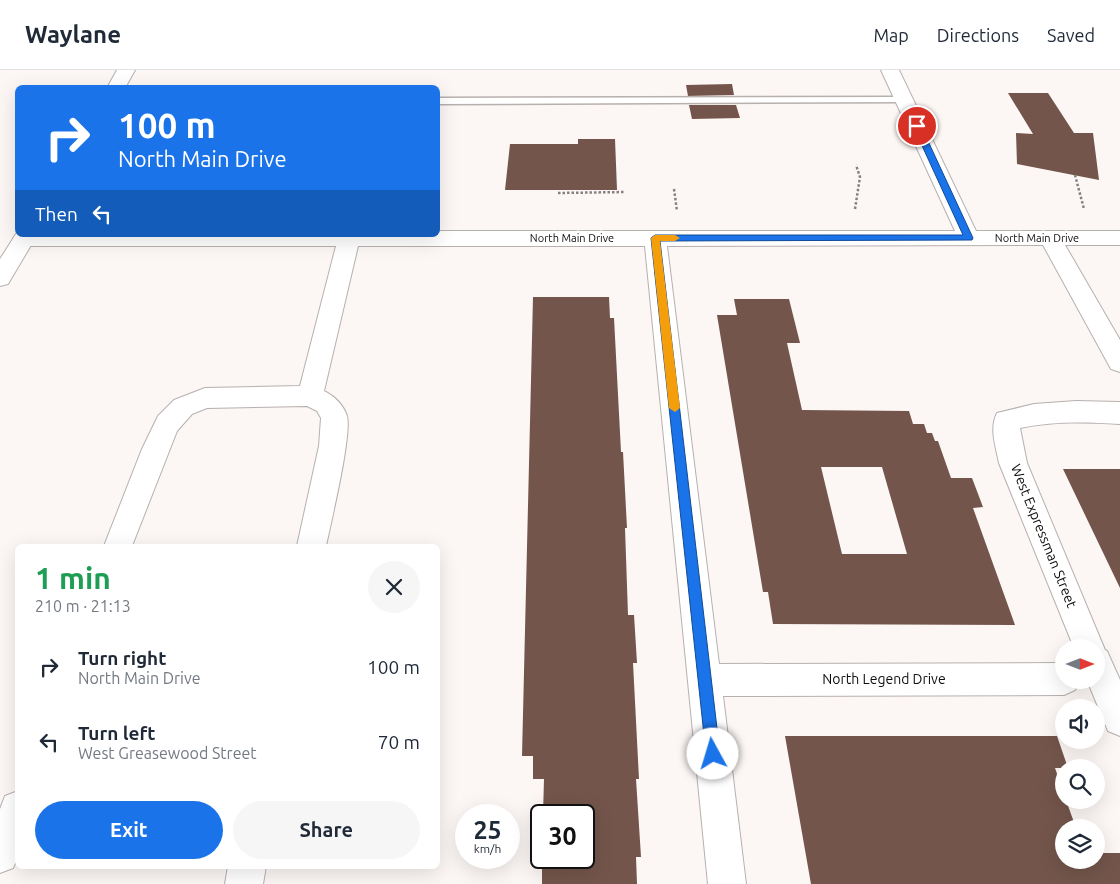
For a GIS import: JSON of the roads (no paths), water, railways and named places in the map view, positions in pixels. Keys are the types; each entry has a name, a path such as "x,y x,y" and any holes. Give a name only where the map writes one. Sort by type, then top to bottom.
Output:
{"street":[{"path":"118,85 126,70"},
{"path":"890,70 969,238"},
{"path":"0,278 25,237"},
{"name":"North Main Drive","path":"25,237 349,239 1120,238"},
{"path":"655,238 728,884"},
{"path":"1050,238 1120,362"},
{"path":"310,396 349,239"},
{"path":"119,544 155,449 167,424 183,407 204,398 310,396 326,404 334,417 332,446 312,544"},
{"name":"West Expressman Street","path":"1086,639 1013,463 1007,438 1006,421 1026,414 1050,412 1120,413"},
{"name":"North Legend Drive","path":"705,680 1055,679"},
{"path":"1105,686 1120,719"},
{"path":"0,855 15,817"},
{"path":"244,884 246,869"}],"lane":[{"path":"440,101 904,100"}]}
